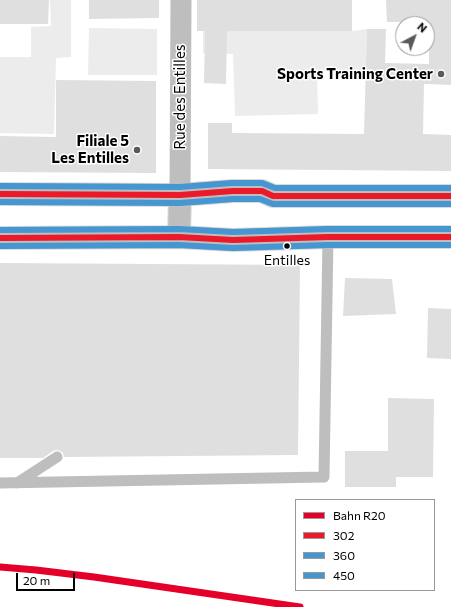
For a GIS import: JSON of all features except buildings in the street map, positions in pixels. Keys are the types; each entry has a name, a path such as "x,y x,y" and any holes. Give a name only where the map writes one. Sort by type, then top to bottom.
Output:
{"main road":[{"path":"0,194 180,194 262,191 273,196 451,196"},
{"path":"180,194 180,237"},
{"path":"0,238 180,237 233,240 328,237 451,237"}],"street":[{"name":"Rue des Entilles","path":"180,194 181,0"}],"lane":[{"path":"0,483 324,477 328,237"},
{"path":"16,483 57,458"}],"shaded area":[{"path":"50,0 71,0 71,57 56,58 54,134 0,133 0,57 31,57 31,27 51,26"},
{"path":"89,28 157,29 157,75 88,75"},
{"path":"367,29 366,70 317,71 318,114 235,116 233,54 203,53 203,31 352,31"}],"rail line":[{"name":"R20","path":"0,567 94,577 300,607"}],"transit line":[{"name":"450","path":"0,186 180,187 232,183 262,183 275,188 451,188"},
{"name":"302","path":"0,194 180,195 233,191 262,191 273,196 451,196"},
{"name":"360","path":"0,202 180,203 233,199 260,199 273,204 451,204"},
{"name":"450","path":"0,230 179,229 233,232 328,229 451,229"},
{"name":"302","path":"0,238 179,237 233,240 328,237 451,237"},
{"name":"360","path":"0,246 179,245 233,248 328,245 451,245"}],"place":[{"name":"Sports Training Center","path":"441,74"},
{"name":"Filiale 5 Les Entilles","path":"137,150"},
{"name":"Entilles","path":"287,246"}]}
